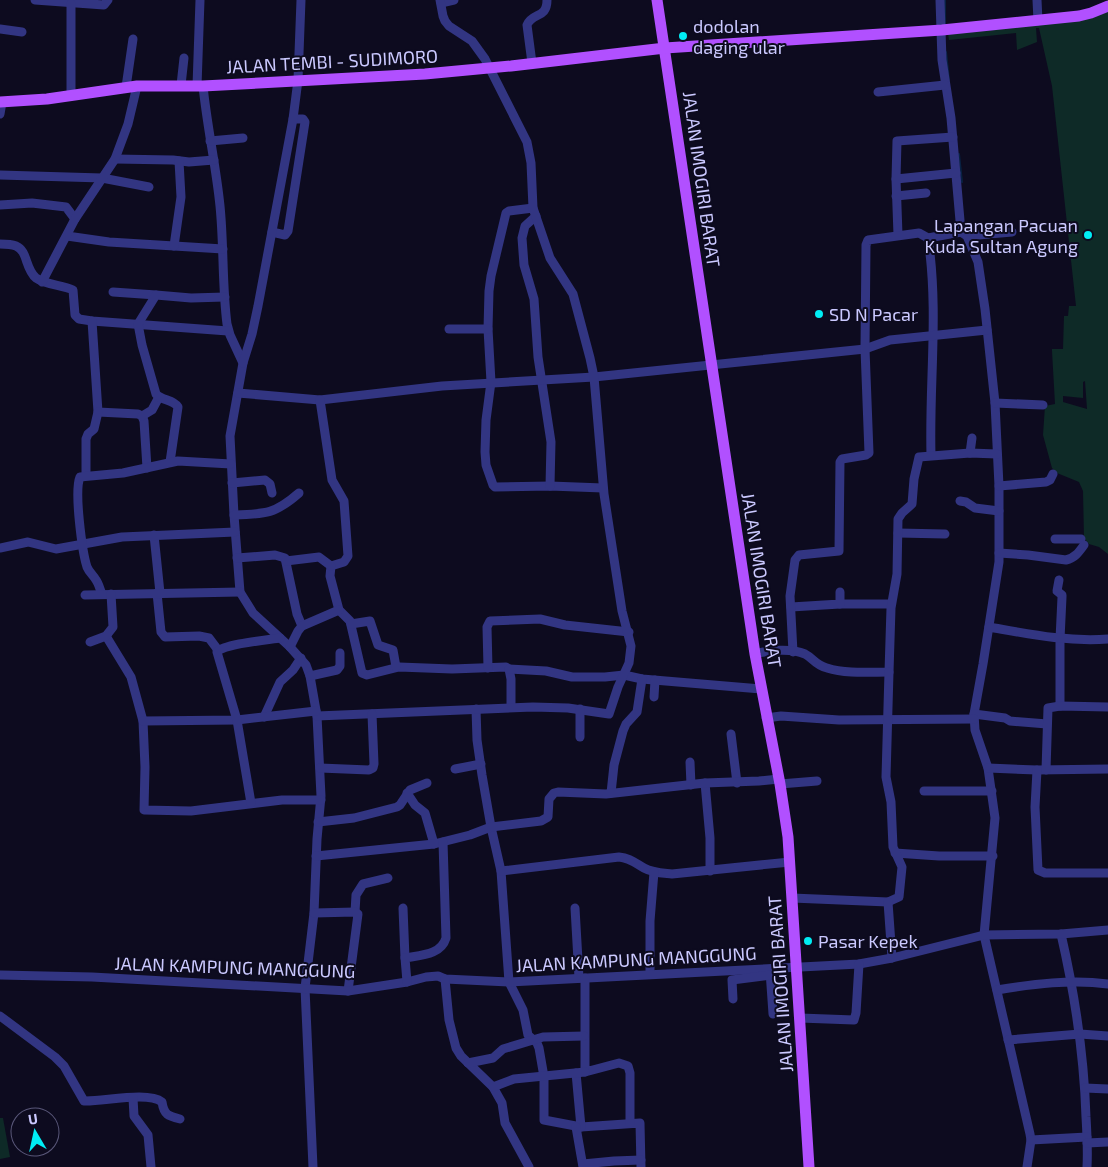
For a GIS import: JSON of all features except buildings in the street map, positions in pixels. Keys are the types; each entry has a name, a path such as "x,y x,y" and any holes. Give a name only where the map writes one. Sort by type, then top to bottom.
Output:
{"main road":[{"name":"JALAN IMOGIRI BARAT","path":"657,0 717,364 761,689 773,717 779,782 790,862 809,1167"},
{"name":"JALAN TEMBI - SUDIMORO","path":"1,106 131,87 200,86 425,74 665,48 944,30 1085,15 1108,6"}],"street":[{"path":"36,0 104,5 108,0"},
{"path":"200,0 200,86 220,204 228,331 243,363"},
{"path":"301,0 298,80 293,119 254,323 243,363 231,429 231,464 240,592 252,613 290,647 306,665 310,676 316,713 320,800 314,912 305,988 313,1167"},
{"path":"143,721 237,720 316,713 372,714 512,707 580,709 609,714 618,686 630,663 631,651 629,632 621,604 603,488 594,377 573,294 550,258 534,212 529,147 490,68 472,41 449,26 445,21 440,1 454,0"},
{"path":"532,63 527,26 532,19 543,13 547,8 547,0"},
{"path":"940,0 944,30 945,85 964,234 978,262 987,330 999,486 999,553 974,716 975,730 988,768 995,818 993,856 984,935 1031,1140 1027,1167"},
{"path":"1037,0 1038,21"},
{"path":"71,4 71,96"},
{"path":"0,29 22,32"},
{"path":"42,282 76,218 115,159 128,124 132,39"},
{"path":"181,85 184,58"},
{"path":"878,92 945,85"},
{"path":"272,232 285,235 288,231 306,122 303,119 293,119"},
{"path":"898,235 896,196 897,141 953,137"},
{"path":"210,140 243,138"},
{"path":"115,159 189,162 214,160"},
{"path":"174,246 181,194 178,161"},
{"path":"896,179 956,174"},
{"path":"0,175 102,178 149,187"},
{"path":"896,196 926,193"},
{"path":"0,205 32,203 66,207 76,218"},
{"path":"534,212 509,211 505,214 491,276 488,329 491,382 486,420 486,465 493,485 496,487 550,486 603,488"},
{"path":"534,212 525,226 522,238 524,265 534,299 541,380 551,442 550,486"},
{"path":"793,652 791,587 796,557 804,554 839,551 840,460 866,456 869,453 865,349 866,245 868,240 919,233 928,238 1012,232"},
{"path":"67,236 109,242 223,249"},
{"path":"928,238 934,285 930,455"},
{"path":"0,244 16,246 21,250 29,272 42,282 73,290 75,316 79,319 228,331"},
{"path":"113,292 190,298 225,297"},
{"path":"156,295 138,324 154,388 159,397 174,402 178,407 170,462"},
{"path":"86,476 86,439 88,434 94,429 98,412 92,321"},
{"path":"449,329 488,329"},
{"path":"238,393 320,400 442,386 594,377 865,349 890,340 987,330"},
{"path":"142,416 154,406 159,397"},
{"path":"320,400 332,480 344,501 348,556 346,560 331,566"},
{"path":"994,403 1042,405"},
{"path":"98,412 138,414 142,416"},
{"path":"142,416 147,468"},
{"path":"970,453 972,438"},
{"path":"792,898 888,902 899,897 902,867 893,846 891,797 886,777 891,604 897,574 899,516 912,504 918,457 970,453 997,454"},
{"path":"90,642 106,636 113,627 106,594 88,568 79,517 78,484 80,477 116,474 170,462 231,464"},
{"path":"999,486 1046,482 1050,480 1053,474"},
{"path":"232,483 265,480 270,484 272,493"},
{"path":"234,515 271,512 287,503 299,493"},
{"path":"960,501 976,508 999,511"},
{"path":"0,548 28,542 54,550 115,538 235,532"},
{"path":"898,533 945,534"},
{"path":"154,535 161,632 165,637 199,636 209,638 218,650 218,656 237,720 251,803"},
{"path":"999,553 1066,560 1071,559 1078,553 1082,542 1055,539"},
{"path":"237,558 283,556 286,561 297,614 302,626"},
{"path":"286,561 318,557 331,566"},
{"path":"331,566 330,576 340,610 350,624 363,674 367,675 396,667 503,667 509,670 546,671 582,678 624,675 655,680 761,689"},
{"path":"1059,580 1057,591 1062,594 1060,706"},
{"path":"85,595 240,592"},
{"path":"840,592 840,604"},
{"path":"791,607 840,604 891,604"},
{"path":"290,647 302,626 340,610"},
{"path":"488,668 487,627 490,621 540,619 565,625 629,632"},
{"path":"350,624 370,621 378,645 393,650 396,667"},
{"path":"989,627 1060,639 1108,639"},
{"path":"106,636 131,677 143,721 144,810 196,810 282,800 320,800"},
{"path":"218,650 239,644 280,638"},
{"path":"757,654 774,650 793,652 805,654 814,662 828,669 889,672"},
{"path":"310,676 337,670 340,666 340,653"},
{"path":"264,717 280,682 293,670 301,658"},
{"path":"509,670 512,707"},
{"path":"611,793 614,764 626,724 637,712 642,678"},
{"path":"654,697 655,680"},
{"path":"1108,707 1060,706 1048,708 1042,770 1034,807 1038,870 1044,873 1108,873"},
{"path":"476,709 477,740 491,827 501,871 509,982 523,1010 528,1035 539,1048 544,1077 544,1120 578,1127 640,1124 641,1164 614,1161 583,1166 578,1127 580,1072 584,1036 582,978 575,908"},
{"path":"580,709 580,737"},
{"path":"320,768 369,770 373,768 372,714"},
{"path":"773,717 839,720 974,716 1047,724"},
{"path":"731,734 737,783"},
{"path":"690,762 691,785"},
{"path":"455,770 481,764"},
{"path":"988,768 1042,770 1108,769"},
{"path":"316,856 438,843 470,836 491,827 546,819 549,800 554,793 558,792 596,794 705,783 817,781"},
{"path":"705,783 710,871"},
{"path":"318,822 354,818 397,807 407,793 414,788 427,784"},
{"path":"924,791 992,791"},
{"path":"405,958 425,955 444,945 446,938 438,843 425,813 417,808 407,793"},
{"path":"895,853 939,856 993,856"},
{"path":"501,871 619,857 631,859 645,869 654,872 672,874 790,862"},
{"path":"650,974 650,921 654,872"},
{"path":"354,912 356,895 361,885 388,878"},
{"path":"888,902 892,958"},
{"path":"403,908 407,982"},
{"path":"314,912 354,912 358,916 348,991"},
{"name":"JALAN KAMPUNG MANGGUNG","path":"0,975 92,977 348,991 438,976 446,979 509,982 730,970 770,972 797,967 859,964 892,958 984,935 1061,934 1108,930"},
{"path":"1061,934 1072,983 1080,1034 1085,1088 1087,1167"},
{"path":"800,1018 854,1020 859,964"},
{"path":"730,970 733,999"},
{"path":"732,980 770,972 773,1014"},
{"path":"446,979 451,1034 456,1048 468,1063 493,1087 502,1103 505,1123 529,1167"},
{"path":"997,990 1031,984 1108,984"},
{"path":"0,1016 55,1056 64,1066 84,1101 133,1098 160,1100 167,1115 180,1119"},
{"path":"1008,1040 1080,1034 1108,1036"},
{"path":"468,1063 493,1058 503,1049 551,1036 584,1036"},
{"path":"493,1087 514,1079 580,1072 619,1063 628,1066 630,1073 630,1123"},
{"path":"1085,1088 1108,1089"},
{"path":"133,1098 134,1116 148,1135 151,1167"},
{"path":"1031,1140 1108,1142"}],"green space":[{"name":"Lapangan Pacuan Kuda Sultan Agung","path":"1108,10 1108,554 1099,547 1089,544 1084,538 1083,491 1079,482 1057,473 1052,468 1043,435 1045,406 1055,404 1052,349 1063,349 1064,316 1068,316 1069,306 1076,306 1052,86 1039,28 1036,28 1037,42 1017,50 1016,33 949,40 948,34","holes":["1085,381 1087,409 1063,402 1063,396 1083,398 1083,382"]},
{"path":"0,1118 3,1118 10,1157 0,1159"}],"waterway":[{"path":"945,0 945,25"},
{"path":"946,52 949,80"},
{"path":"959,154 962,182"}],"place":[{"name":"dodolan daging ular","path":"683,36"},
{"name":"Lapangan Pacuan Kuda Sultan Agung","path":"1088,235"},
{"name":"SD N Pacar","path":"819,314"},
{"name":"Pasar Kepek","path":"808,941"}]}
